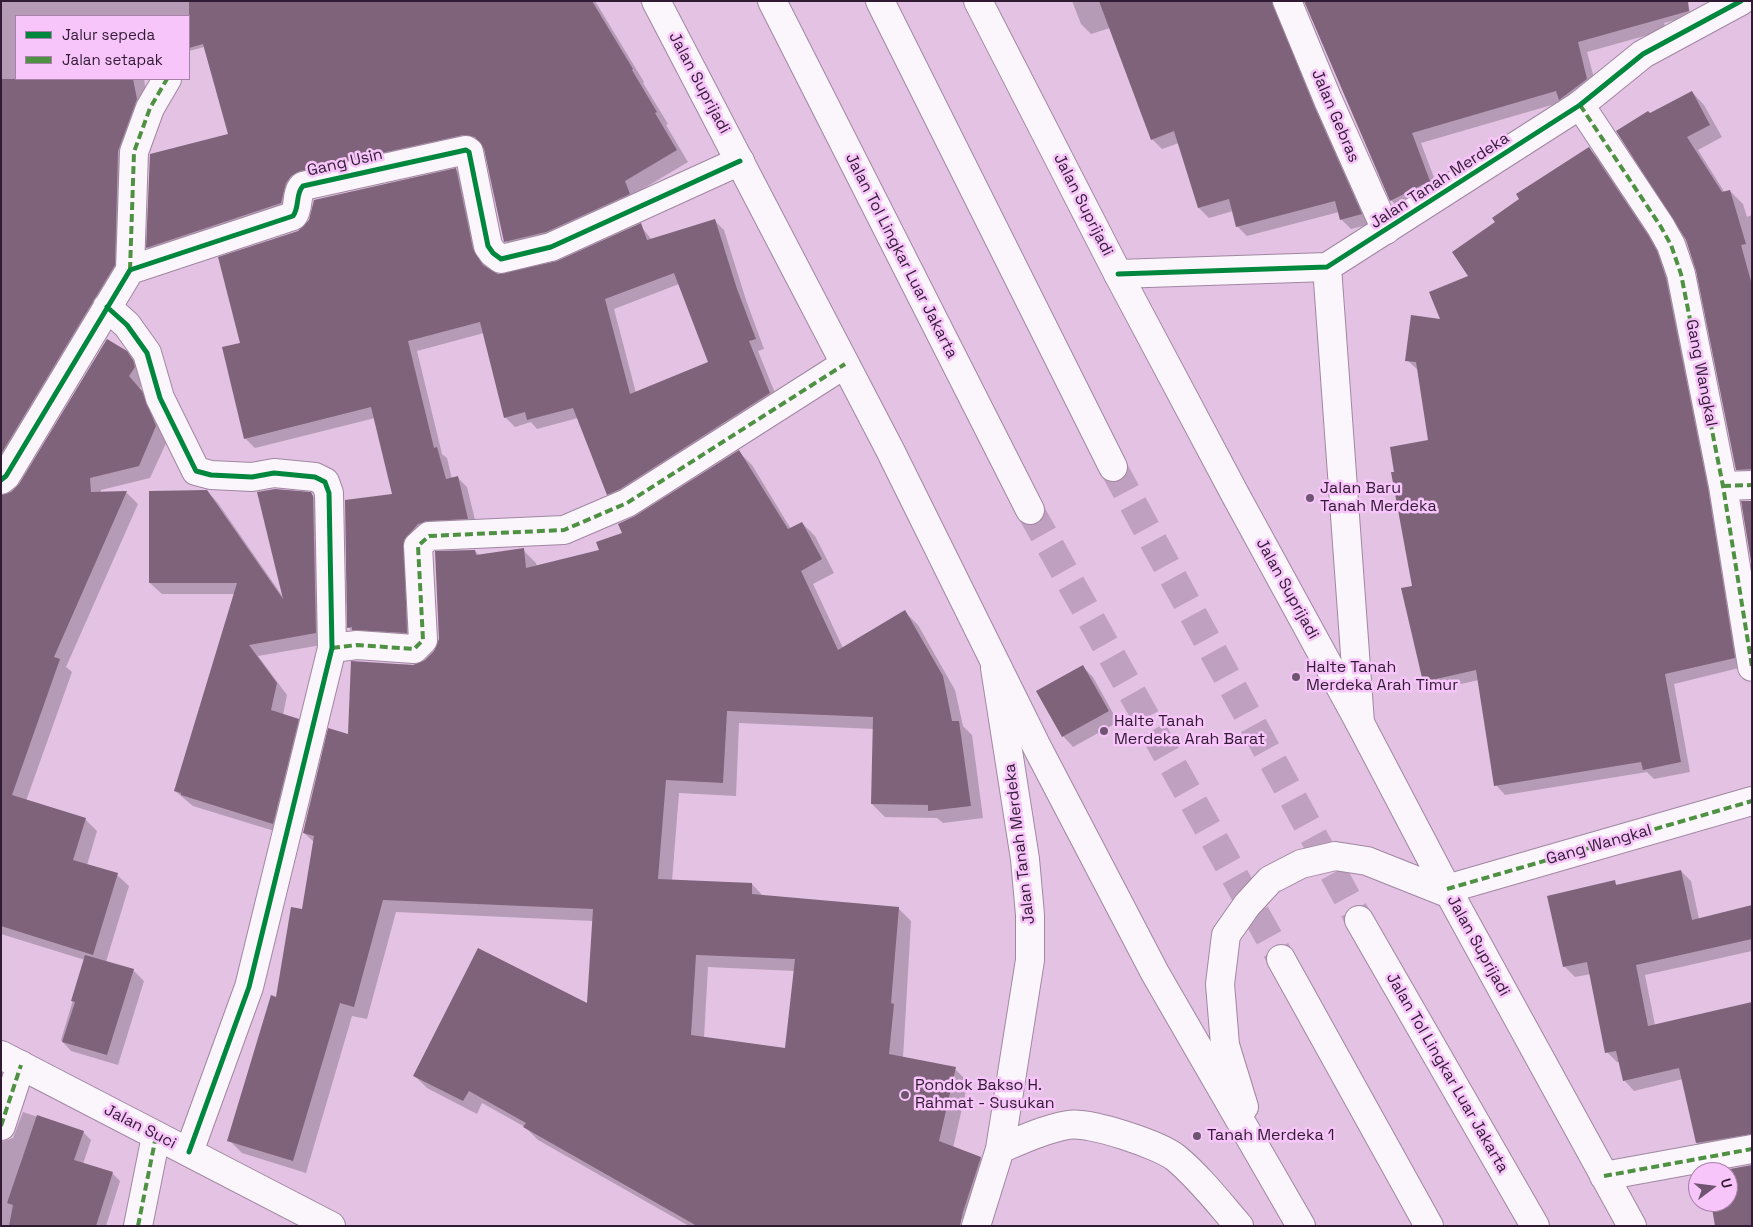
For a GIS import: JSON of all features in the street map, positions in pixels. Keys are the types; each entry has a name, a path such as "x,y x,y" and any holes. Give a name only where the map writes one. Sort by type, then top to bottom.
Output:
{"main road":[{"name":"Jalan Suprijadi","path":"656,1 846,364 1037,747 1154,973 1301,1226"},
{"name":"Jalan Tol Lingkar Luar Jakarta","path":"772,1 1030,510"},
{"path":"880,1 1113,466"},
{"name":"Jalan Suprijadi","path":"978,1 1118,274 1360,723 1448,892 1632,1226"},
{"name":"Jalan Gebras","path":"1287,1 1328,100 1386,230"},
{"name":"Jalan Tanah Merdeka","path":"1327,268 1580,105 1643,54 1741,1"},
{"path":"1,480 6,476 130,270 134,152 150,108 167,80"},
{"name":"Gang Wangkal","path":"1580,105 1662,226 1681,274 1723,486 1752,667"},
{"name":"Gang Usin","path":"130,270 293,216 296,213 298,192 302,186 464,150 469,152 488,246 493,254 501,259 551,247 740,161"},
{"path":"1118,274 1327,268 1360,723"},
{"path":"107,307 127,326 147,352 160,398 196,471 211,475 252,477 274,473 315,477 325,482 329,493 332,648 249,987 189,1152"},
{"path":"332,648 357,645 414,649 423,640 418,546 429,536 564,530 627,503 846,364"},
{"path":"1723,486 1752,485"},
{"name":"Jalan Tanah Merdeka","path":"976,1226 1000,1150 1030,960 1030,915 1015,789 993,657"},
{"name":"Gang Wangkal","path":"1448,892 1752,801"},
{"path":"1258,1151 1225,1045 1220,984 1226,935 1247,905 1270,880 1301,864 1335,856 1367,861 1448,892"},
{"name":"Jalan Tol Lingkar Luar Jakarta","path":"1358,920 1535,1226"},
{"path":"1281,959 1428,1226"},
{"path":"1,1126 11,1060"},
{"name":"Jalan Suci","path":"11,1060 331,1226"},
{"path":"1000,1150 1032,1136 1070,1124 1116,1131 1175,1157 1204,1186 1239,1226"},
{"path":"138,1226 156,1136"},
{"path":"1604,1176 1752,1149"}],"building":[{"path":"189,1 592,1 633,69 657,112 655,113 677,150 625,181 630,194 546,232 504,242 484,149 475,137 463,135 300,171 291,176 286,183 281,203 146,248 150,154 228,134 203,44 190,48"},
{"path":"1099,1 1272,1 1314,106 1362,214 1340,220 1335,201 1236,227 1229,199 1198,208 1174,131 1151,140"},
{"path":"1304,1 1688,1 1689,11 1578,42 1587,79 1559,100 1556,91 1412,133 1430,181 1390,201"},
{"path":"1,79 133,80 137,99 118,151 115,265 1,454"},
{"path":"1692,91 1710,125 1687,137 1722,192 1730,190 1746,244 1741,245 1752,285 1752,469 1736,470 1696,271 1686,240 1616,131 1648,111 1650,113"},
{"path":"1589,147 1648,235 1657,251 1666,278 1708,489 1735,658 1665,674 1681,762 1643,770 1641,762 1494,786 1476,670 1423,682 1401,588 1412,586 1391,472 1394,472 1390,447 1428,440 1416,362 1405,361 1411,315 1440,319 1429,292 1468,276 1452,252 1495,222 1492,218 1519,199 1516,194"},
{"path":"456,168 473,249 483,265 498,274 557,261 641,223 647,240 715,219 737,289 756,339 749,341 770,393 620,489 607,495 573,408 527,420 525,412 504,418 480,322 408,341 434,448 437,447 446,479 458,476 468,519 428,521 418,524 404,540 407,633 352,630 352,627 347,628 345,500 392,494 371,407 244,439 222,347 240,343 218,257 298,231 309,220 314,200","holes":["674,273 708,362 630,394 605,299"]},
{"path":"107,339 127,351 133,360 135,367 129,376 142,391 156,426 139,466 90,478 91,492 127,491 54,657 60,659 12,795 86,818 73,860 118,873 93,955 1,926 1,495 11,492 19,484"},
{"path":"739,450 788,529 802,522 822,559 801,571 838,650 905,610 943,676 952,721 959,721 971,806 928,811 928,805 871,804 873,717 727,711 723,783 666,780 658,879 752,883 752,894 899,907 891,1003 894,1004 889,1054 956,1067 939,1141 981,1157 960,1226 697,1226 523,1127 526,1123 469,1091 463,1101 413,1076 478,948 587,1003 593,909 383,900 354,1007 340,1003 293,1161 227,1141 271,995 276,997 291,907 302,909 314,836 303,833 328,728 348,734 351,661 413,665 425,660 434,651 439,639 435,551 475,550 476,555 524,548 526,568 599,550 596,542 622,533 618,524 635,516","holes":["696,955 795,959 785,1048 691,1035"]},
{"path":"275,489 311,492 313,496 316,633 249,645 277,683 271,710 299,719 273,824 181,795 181,793 174,791 237,583 149,583 149,491 207,490 283,599 257,492"},
{"path":"1741,501 1752,501 1752,567"},
{"path":"1083,665 1109,711 1062,737 1036,691"},
{"path":"1681,870 1692,920 1752,905 1752,939 1636,965 1648,1026 1752,1002 1752,1134 1696,1143 1679,1068 1623,1081 1616,1051 1605,1053 1587,962 1563,967 1547,896 1615,880 1616,885"},
{"path":"85,955 134,969 107,1055 62,1042 75,1002 71,1001"},
{"path":"37,1115 84,1131 74,1160 113,1172 96,1226 9,1226 13,1205 7,1203"},
{"path":"1752,1165 1752,1226 1715,1226 1713,1212 1738,1212 1738,1168"}],"tunnel":[{"path":"1113,467 1359,920"},
{"path":"1030,510 1281,959"}],"marked path":[{"path":"130,270 134,152 150,108 166,80"},
{"path":"1580,105 1661,227 1671,245 1681,274 1723,486 1752,667"},
{"path":"332,648 357,645 414,649 423,640 418,546 429,536 564,530 627,503 845,364"},
{"path":"1723,486 1752,485"},
{"path":"1447,889 1752,801"},
{"path":"1,1126 21,1065"},
{"path":"138,1226 156,1136"},
{"path":"1604,1176 1752,1149"}],"cycle path":[{"path":"1118,274 1327,267 1580,105 1643,54 1741,1"},
{"path":"1,480 6,476 130,270 293,216 299,193 303,186 466,150 469,152 488,246 501,259 551,247 740,161"},
{"path":"107,307 127,325 147,353 160,398 196,471 211,475 252,477 274,473 315,477 325,482 329,493 332,648 249,987 189,1152"}],"place":[{"name":"Jalan Baru Tanah Merdeka","path":"1310,498"},
{"name":"Halte Tanah Merdeka Arah Timur","path":"1296,677"},
{"name":"Halte Tanah Merdeka Arah Barat","path":"1104,731"},
{"name":"Pondok Bakso H. Rahmat - Susukan","path":"905,1095"},
{"name":"Tanah Merdeka 1","path":"1197,1136"}]}
